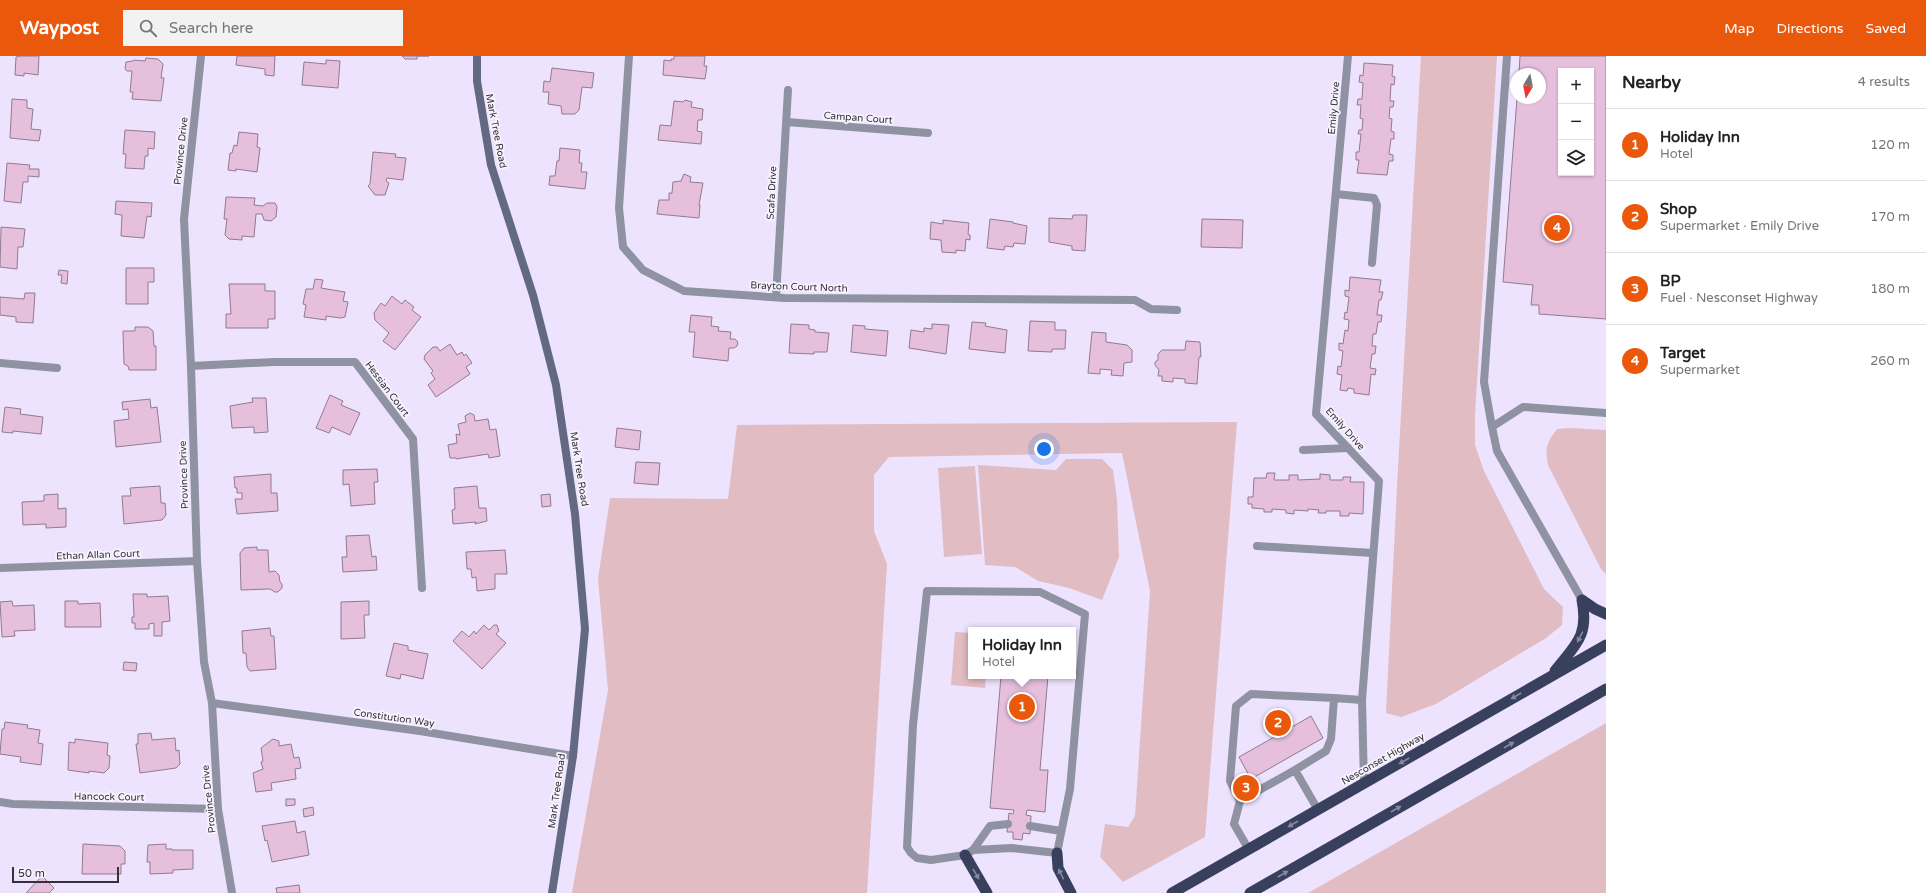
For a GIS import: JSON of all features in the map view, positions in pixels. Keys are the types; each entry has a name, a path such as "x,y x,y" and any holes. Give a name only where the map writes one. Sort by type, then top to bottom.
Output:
{"highway":[{"path":"1582,600 1595,609 1606,614"},
{"path":"1550,676 1581,637 1585,619 1582,600"},
{"name":"Nesconset Highway","path":"1172,893 1606,645"},
{"path":"1250,893 1606,689"},
{"path":"969,852 987,893"},
{"path":"1056,852 1058,868 1071,893"}],"main road":[{"name":"Mark Tree Road","path":"477,56 477,81 491,165 533,295 556,385 575,514 585,629 573,756 552,893"}],"street":[{"name":"Province Drive","path":"201,56 184,219 191,366 197,561 204,662 212,703 218,809 232,893"},
{"name":"Brayton Court North","path":"629,56 618,208 624,246 643,270 684,291 776,297 1135,300 1151,309 1177,310"},
{"name":"Emily Drive","path":"1348,56 1316,414 1379,482 1362,700 1364,784"},
{"path":"1507,56 1484,382 1497,451 1582,600"},
{"name":"Scafa Drive","path":"776,297 788,90"},
{"name":"Campan Court","path":"787,122 928,133"},
{"path":"1336,194 1374,198 1377,205 1372,263"},
{"name":"Hessian Court","path":"191,366 274,362 355,362 413,439 422,588"},
{"path":"0,363 57,368"},
{"path":"1492,427 1523,407 1606,414"},
{"path":"1303,450 1348,448"},
{"path":"1257,546 1373,553"},
{"name":"Ethan Allan Court","path":"0,568 197,561"},
{"path":"927,592 1040,592 1085,614 1070,789 1061,831 1056,852 1012,848 969,852 931,860 917,858 910,853 907,847 913,725 927,592"},
{"path":"1248,850 1234,824 1240,801 1230,781 1236,706 1251,694 1362,700"},
{"path":"1240,801 1326,751 1331,739 1334,698"},
{"name":"Constitution Way","path":"212,703 420,731 573,756"},
{"path":"1295,770 1318,810"},
{"name":"Hancock Court","path":"0,802 13,804 218,809"},
{"path":"969,852 990,826 1008,824"},
{"path":"1030,826 1061,831"}],"shaded area":[{"path":"1421,56 1497,56 1475,415 1475,445 1484,471 1544,589 1563,607 1562,625 1546,638 1436,704 1401,717 1386,713"},
{"path":"1237,422 1205,837 1123,882 1100,857 1105,824 1128,827 1135,816 1150,591 1122,453 889,457 874,475 874,531 887,564 867,893 572,893 608,690 598,579 610,498 728,499 737,425"},
{"path":"1570,428 1606,430 1606,574 1601,569 1548,465 1547,446 1551,438 1557,429"},
{"path":"1066,459 1102,459 1113,470 1117,500 1119,557 1102,600 1069,588 1038,581 1015,567 985,565 978,465 1056,470"},
{"path":"975,466 982,554 944,557 938,468"},
{"path":"955,632 968,633 968,679 986,679 985,688 951,685"},
{"path":"1606,723 1606,893 1308,893"}],"building":[{"path":"39,56 38,75 24,73 24,76 15,75 16,57"},
{"path":"237,56 275,56 274,76 265,75 265,69 236,65"},
{"path":"402,56 417,56 417,59 405,59"},
{"path":"674,56 705,56 704,66 707,66 705,79 663,75 664,60 671,61 671,59 674,59"},
{"path":"1520,56 1606,56 1606,319 1539,314 1539,305 1531,305 1533,285 1503,282 1517,104 1546,104 1546,68 1519,68"},
{"path":"146,58 158,59 163,64 161,78 164,78 161,101 132,99 133,92 130,92 132,71 127,71 125,69 126,62 134,60 145,61"},
{"path":"326,60 340,61 338,88 302,85 304,62 326,64"},
{"path":"1364,63 1393,65 1392,76 1395,77 1394,85 1391,84 1390,101 1394,101 1393,107 1390,107 1389,118 1392,119 1391,131 1394,132 1394,139 1391,139 1389,154 1393,155 1393,161 1389,161 1387,175 1357,173 1359,160 1356,160 1356,152 1359,152 1361,134 1358,134 1359,130 1362,130 1363,119 1360,118 1361,105 1357,105 1358,99 1362,99 1363,83 1359,82 1360,75 1363,76"},
{"path":"552,68 594,73 592,88 582,87 579,110 575,114 562,114 561,106 548,104 549,92 543,92 544,81 550,82"},
{"path":"12,99 27,100 27,108 33,109 31,129 41,130 39,141 10,138"},
{"path":"685,100 692,102 691,107 703,109 702,120 698,120 697,131 702,132 701,144 658,140 660,125 671,126 674,101 683,102"},
{"path":"125,130 155,132 154,149 148,148 148,156 145,156 144,169 125,168 126,154 123,154"},
{"path":"239,132 258,134 257,147 260,148 257,172 236,169 236,171 228,170 230,153 232,153 234,145 237,146"},
{"path":"560,148 580,150 579,163 582,163 581,172 587,172 585,189 549,185 550,176 555,176 557,161 559,161"},
{"path":"373,152 396,154 395,157 406,158 403,180 387,178 386,181 389,183 385,195 375,195 368,186 370,184"},
{"path":"7,163 30,165 29,169 39,169 39,177 28,176 28,182 23,182 21,203 4,201"},
{"path":"684,174 691,177 690,182 703,183 699,205 699,218 657,214 659,200 669,200 669,193 672,193 673,182 681,181"},
{"path":"226,197 255,198 254,205 263,206 267,203 275,203 277,207 276,217 271,221 264,220 262,214 256,214 254,237 242,236 242,240 229,239 225,235 227,219 224,219"},
{"path":"116,201 152,203 151,217 147,216 144,238 121,236 122,215 115,214"},
{"path":"1073,215 1087,215 1085,251 1072,250 1072,246 1049,242 1049,218 1072,219"},
{"path":"990,219 1013,222 1027,226 1025,244 1014,243 1013,247 1005,246 1004,250 987,248"},
{"path":"1202,219 1243,220 1242,248 1201,247"},
{"path":"943,220 969,223 968,234 970,235 970,240 966,239 965,251 956,250 956,253 942,252 941,240 930,239 931,222 943,224"},
{"path":"1,227 25,229 23,247 18,247 17,269 0,267"},
{"path":"126,268 154,268 154,282 148,282 148,304 126,304"},
{"path":"59,270 68,271 67,284 61,283 62,275 58,275"},
{"path":"1350,277 1381,280 1379,292 1383,292 1381,300 1379,300 1377,315 1382,315 1381,322 1378,322 1376,334 1373,334 1372,346 1376,346 1375,354 1372,354 1370,368 1376,369 1375,375 1371,374 1369,395 1354,393 1354,389 1348,388 1347,391 1340,390 1342,375 1337,374 1338,366 1341,367 1343,351 1339,350 1339,343 1343,344 1345,330 1348,331 1349,320 1344,319 1345,312 1347,313 1349,297 1345,296 1345,290 1349,291"},
{"path":"315,279 323,280 321,288 345,292 343,301 348,302 345,317 340,318 326,316 326,320 304,317 306,305 303,304 306,289 313,289"},
{"path":"229,284 265,284 265,291 275,291 275,319 268,319 268,328 226,328 226,314 231,314"},
{"path":"25,293 35,293 33,323 16,322 16,317 0,315 0,297 24,299"},
{"path":"392,296 402,304 405,300 414,307 412,310 421,317 395,350 383,341 389,333 375,320 374,313 381,303 385,306"},
{"path":"691,315 712,317 711,326 719,327 718,331 731,332 730,339 735,339 738,342 737,346 734,348 729,348 728,361 693,357 695,332 689,332"},
{"path":"1030,321 1055,322 1055,330 1066,330 1065,349 1052,349 1052,352 1028,351"},
{"path":"972,322 986,323 985,326 1007,330 1005,353 969,349"},
{"path":"791,324 809,325 809,329 815,330 815,332 829,333 827,352 814,352 814,354 789,353"},
{"path":"932,324 949,325 946,354 909,348 911,330 924,332 924,328 932,329"},
{"path":"853,325 865,326 865,329 888,331 886,356 851,352"},
{"path":"135,327 148,327 153,331 154,346 156,346 156,370 129,370 128,366 124,364 123,331 135,331"},
{"path":"1092,332 1106,333 1106,342 1127,345 1132,350 1132,362 1124,363 1123,376 1111,375 1112,370 1100,369 1100,374 1088,373"},
{"path":"1186,341 1200,342 1201,357 1199,357 1197,384 1185,383 1185,379 1173,378 1173,382 1162,381 1162,376 1158,376 1159,370 1155,365 1155,362 1158,360 1158,354 1162,350 1185,350"},
{"path":"450,344 457,355 462,352 464,356 466,354 472,363 466,367 470,374 436,397 428,385 435,379 431,373 433,371 424,359 425,355 433,347 437,347 440,351"},
{"path":"330,395 343,401 341,405 360,413 350,435 332,427 329,433 316,428"},
{"path":"252,398 266,398 268,432 254,433 254,427 232,428 230,406 253,402"},
{"path":"150,399 151,408 157,407 161,442 116,447 114,421 129,419 128,409 123,410 122,402"},
{"path":"5,407 21,409 20,414 43,417 41,434 13,431 13,433 2,432"},
{"path":"470,413 474,415 475,421 488,419 490,430 496,429 500,456 489,458 488,454 456,459 450,458 448,445 457,443 456,434 460,435 458,424 466,422 465,416"},
{"path":"617,428 641,431 639,450 615,447"},
{"path":"636,462 660,463 658,485 634,483"},
{"path":"377,469 378,482 374,482 375,504 351,506 349,484 343,485 343,470"},
{"path":"1267,473 1275,473 1274,480 1289,480 1289,475 1298,475 1298,480 1320,479 1320,474 1330,475 1330,480 1343,480 1343,477 1351,477 1350,482 1364,482 1363,514 1349,513 1349,516 1340,516 1340,511 1326,511 1326,513 1318,513 1319,510 1308,509 1308,511 1294,510 1294,514 1286,513 1286,510 1272,509 1272,512 1264,512 1264,509 1252,508 1252,504 1248,504 1248,497 1253,497 1254,478 1266,478"},
{"path":"271,474 271,493 277,493 278,511 237,514 235,499 242,499 242,493 237,493 234,477"},
{"path":"160,486 161,503 165,503 166,515 162,520 124,524 122,496 131,496 130,488"},
{"path":"477,486 479,508 486,508 487,521 475,524 476,522 453,524 452,510 455,509 454,488"},
{"path":"58,494 58,509 66,508 66,527 46,528 46,524 23,525 22,502 44,501 44,495"},
{"path":"550,494 551,506 542,507 541,495"},
{"path":"369,535 372,557 376,556 377,570 343,572 342,557 347,557 346,536"},
{"path":"257,547 257,550 268,550 269,572 275,571 279,575 280,582 282,584 282,588 278,592 270,589 241,590 240,553 244,548"},
{"path":"505,550 507,574 495,574 495,589 477,591 476,577 472,578 471,569 467,569 466,552"},
{"path":"133,594 147,594 147,597 168,596 170,621 162,622 162,636 154,636 154,623 149,624 149,629 135,629 135,623 132,623 132,617 134,617"},
{"path":"12,601 13,606 34,605 35,630 14,631 15,636 2,637 0,602"},
{"path":"65,601 78,601 78,604 100,603 101,627 65,627"},
{"path":"369,601 369,615 364,615 365,638 341,639 341,602"},
{"path":"484,625 489,630 494,625 497,625 499,631 496,634 506,643 482,669 453,641 462,631 469,637 474,631 476,634"},
{"path":"270,628 271,636 274,636 276,669 250,671 247,667 246,653 243,653 242,631"},
{"path":"394,643 408,646 408,650 428,654 423,679 401,674 400,679 386,676"},
{"path":"124,662 137,663 136,671 123,670"},
{"path":"1001,679 1048,679 1040,770 1048,770 1045,812 1027,810 1026,815 1031,816 1030,834 1023,833 1022,840 1013,839 1013,832 1007,832 1009,813 1013,814 1014,810 990,808"},
{"path":"1279,708 1290,728 1311,716 1323,738 1251,779 1239,757 1276,736 1265,716"},
{"path":"5,722 28,725 27,728 40,730 38,743 43,744 41,765 20,762 21,757 0,754 2,729 4,729"},
{"path":"151,733 152,740 175,738 176,751 179,750 180,764 176,768 140,773 136,744 138,744 138,734"},
{"path":"75,739 108,743 107,755 110,756 109,768 104,773 89,771 89,773 68,770 69,742 75,743"},
{"path":"273,739 279,741 279,746 291,744 294,758 299,757 301,768 295,769 296,779 271,783 272,790 256,792 253,773 263,769 261,762 263,761 261,748"},
{"path":"286,799 295,799 295,805 286,806"},
{"path":"313,807 314,815 304,817 303,809"},
{"path":"295,821 297,833 305,831 309,855 272,862 262,826"},
{"path":"83,844 120,846 125,851 125,864 121,864 121,874 82,874"},
{"path":"166,844 166,849 193,850 193,869 173,870 173,873 150,874 150,862 147,862 148,845"},
{"path":"42,876 54,888 49,893 26,893"},
{"path":"299,885 300,893 277,893 276,888"}],"place":[{"name":"Target","path":"1557,228"},
{"name":"Holiday Inn","path":"1022,707"},
{"name":"Shop","path":"1278,723"},
{"name":"BP","path":"1246,788"}]}
